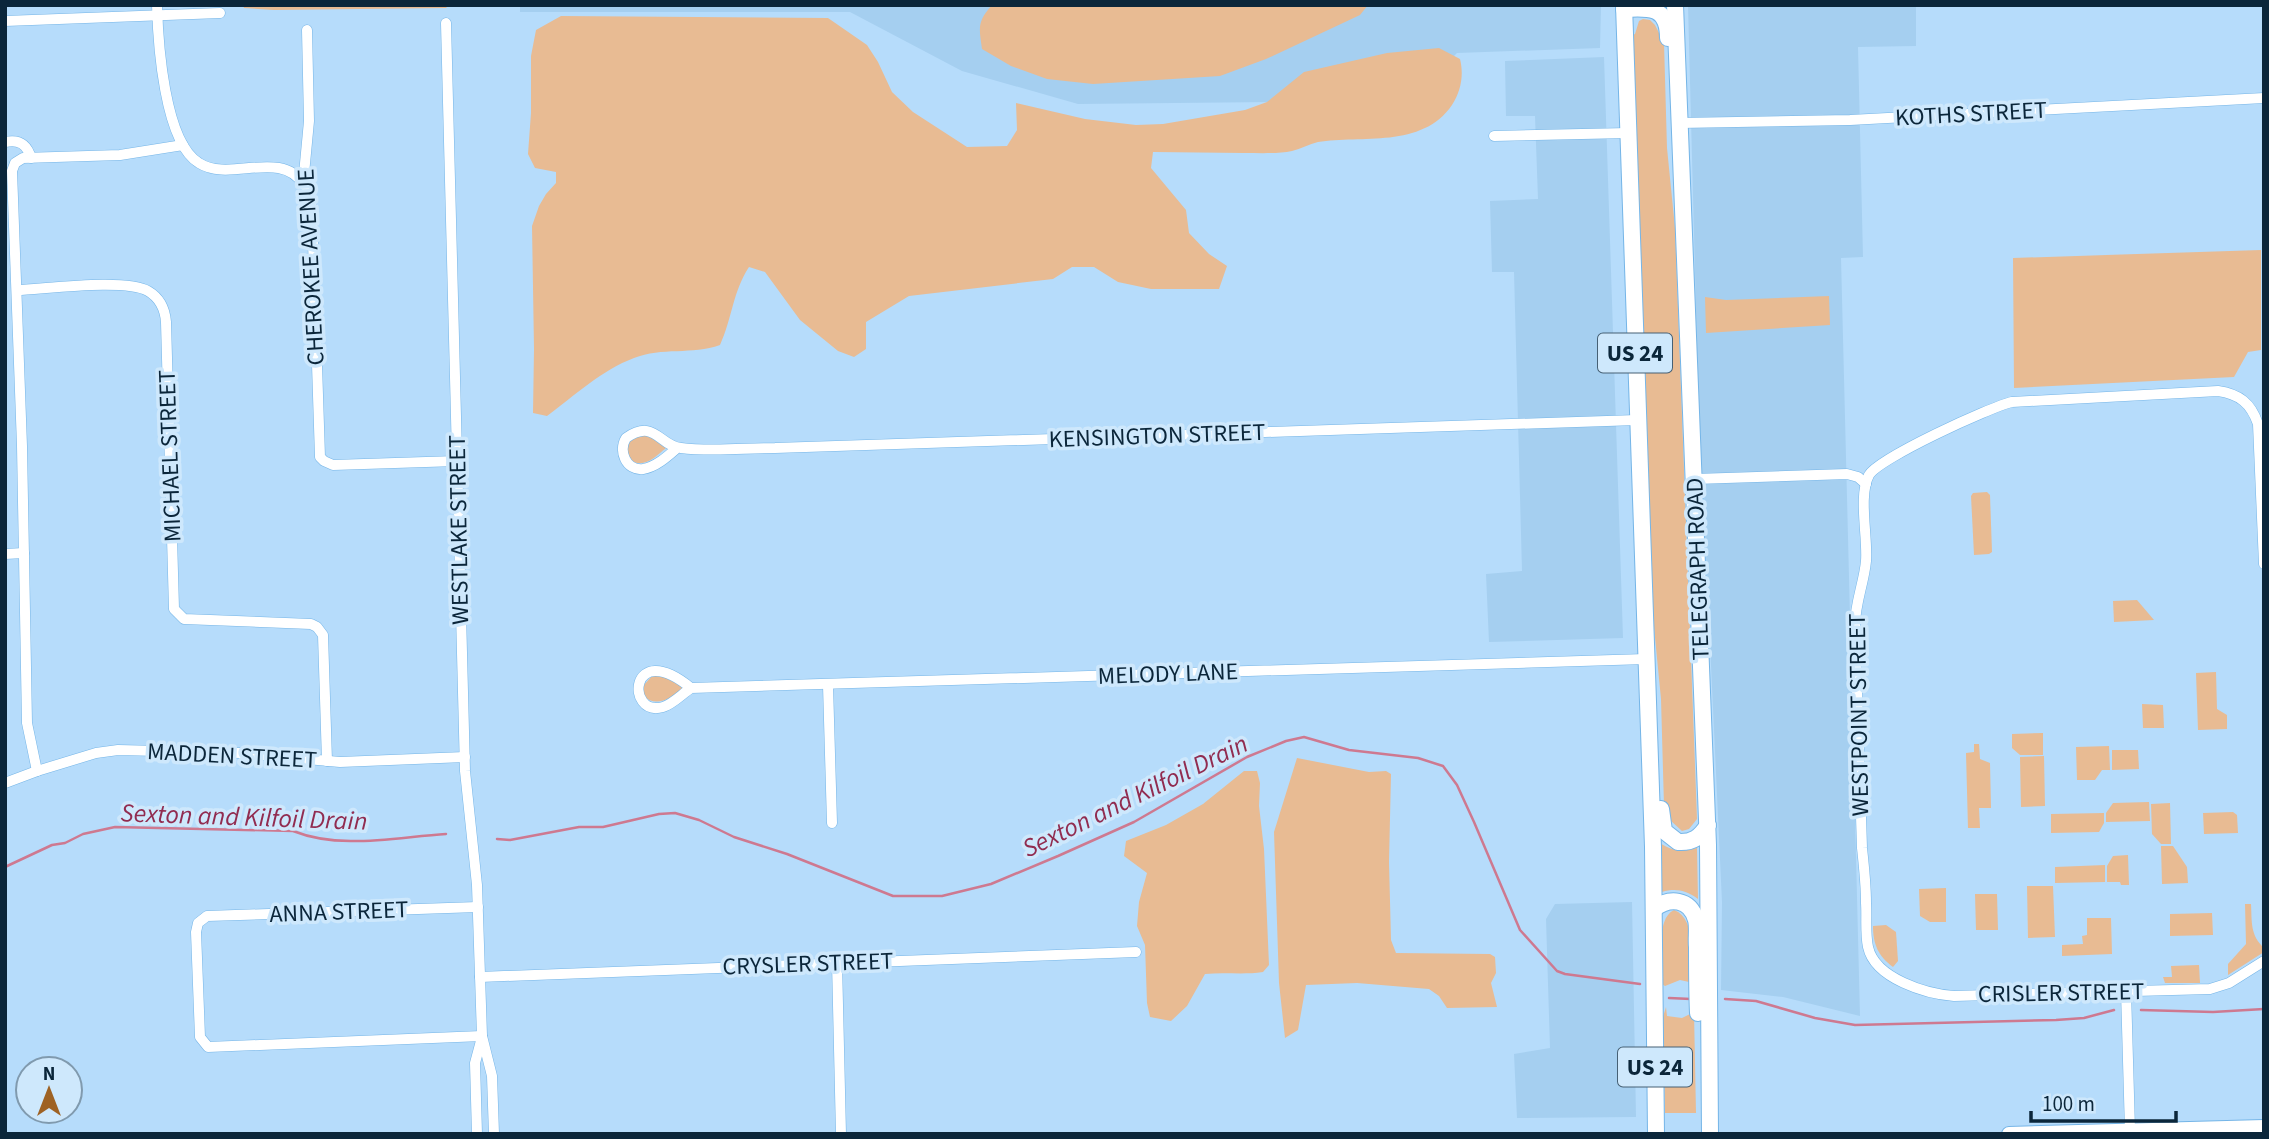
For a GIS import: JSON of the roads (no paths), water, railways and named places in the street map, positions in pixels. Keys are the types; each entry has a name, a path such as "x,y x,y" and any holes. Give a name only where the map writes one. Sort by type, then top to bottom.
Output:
{"main road":[{"name":"TELEGRAPH ROAD","path":"1675,5 1708,825 1710,1134"},
{"name":"US 24","path":"1624,7 1654,909 1656,1134"},
{"path":"1624,7 1654,10 1664,18 1668,29 1674,186 1684,211"},
{"path":"1645,632 1657,699 1660,798 1664,831 1678,842 1685,843 1699,837 1708,825"},
{"path":"1654,909 1661,903 1681,901 1688,905 1696,919 1699,1098 1709,1110"},
{"path":"2010,1134 2264,1127"}],"street":[{"path":"157,10 163,81 183,145 193,159 206,167 280,168 295,174 306,189"},
{"path":"5,20 157,10 220,13"},
{"name":"WESTLAKE STREET","path":"446,23 465,758 478,907 482,1036 492,1076 494,1134"},
{"name":"CHEROKEE AVENUE","path":"307,30 309,121 304,174 312,210 319,452 324,461 333,465 457,461"},
{"name":"KOTHS STREET","path":"1679,123 1850,120 2264,98"},
{"path":"1494,136 1628,133"},
{"path":"5,142 18,141 24,144 31,158"},
{"path":"37,771 27,723 17,290 9,173 15,163 23,158 120,155 183,145"},
{"name":"MICHAEL STREET","path":"17,290 128,286 148,290 159,299 166,322 174,609 184,619 317,626 323,635 327,761"},
{"path":"1695,479 1847,474 1866,484 1872,471 1882,463 1985,411 2012,401 2218,391 2239,397 2251,408 2258,424 2264,565"},
{"name":"KENSINGTON STREET","path":"677,448 642,469 631,467 622,451 626,438 639,430 655,433 677,448 789,448 1637,420"},
{"name":"WESTPOINT STREET","path":"1866,484 1866,562 1855,605 1855,625 1868,947"},
{"path":"5,554 24,553"},
{"name":"MELODY LANE","path":"691,688 667,672 648,671 639,682 638,695 643,704 650,708 662,707 691,688 1646,659"},
{"path":"828,685 832,823"},
{"name":"MADDEN STREET","path":"5,783 37,771 118,750 241,754 327,761 465,758"},
{"name":"ANNA STREET","path":"478,907 207,916 200,920 196,928 200,1037 204,1044 212,1048 482,1036"},
{"name":"CRISLER STREET","path":"1868,947 1875,961 1889,973 1920,990 1940,995 2210,989 2229,983 2264,961"},
{"name":"CRYSLER STREET","path":"480,977 1136,953"},
{"path":"837,962 841,1134"},
{"path":"2126,992 2130,1130"},
{"name":"WESTLAKE STREET","path":"477,1134 475,1063 482,1036"}],"waterway":[{"name":"Sexton and Kilfoil Drain","path":"497,839 510,840 579,827 603,827 675,813 893,896 942,896 991,884 1058,856 1134,822 1247,757 1286,741 1304,737 1349,750 1418,758 1443,766 1457,785 1520,930 1557,971 1640,984"},
{"name":"Sexton and Kilfoil Drain","path":"5,867 52,845 115,827 293,831 311,837 349,841 446,834"},
{"name":"Sexton and Kilfoil Drain","path":"1669,998 1691,999"},
{"name":"Sexton and Kilfoil Drain","path":"1725,999 1756,1001 1815,1018 1855,1025 2056,1020 2084,1018 2114,1010"},
{"name":"Sexton and Kilfoil Drain","path":"2141,1010 2213,1012 2264,1009"}]}
